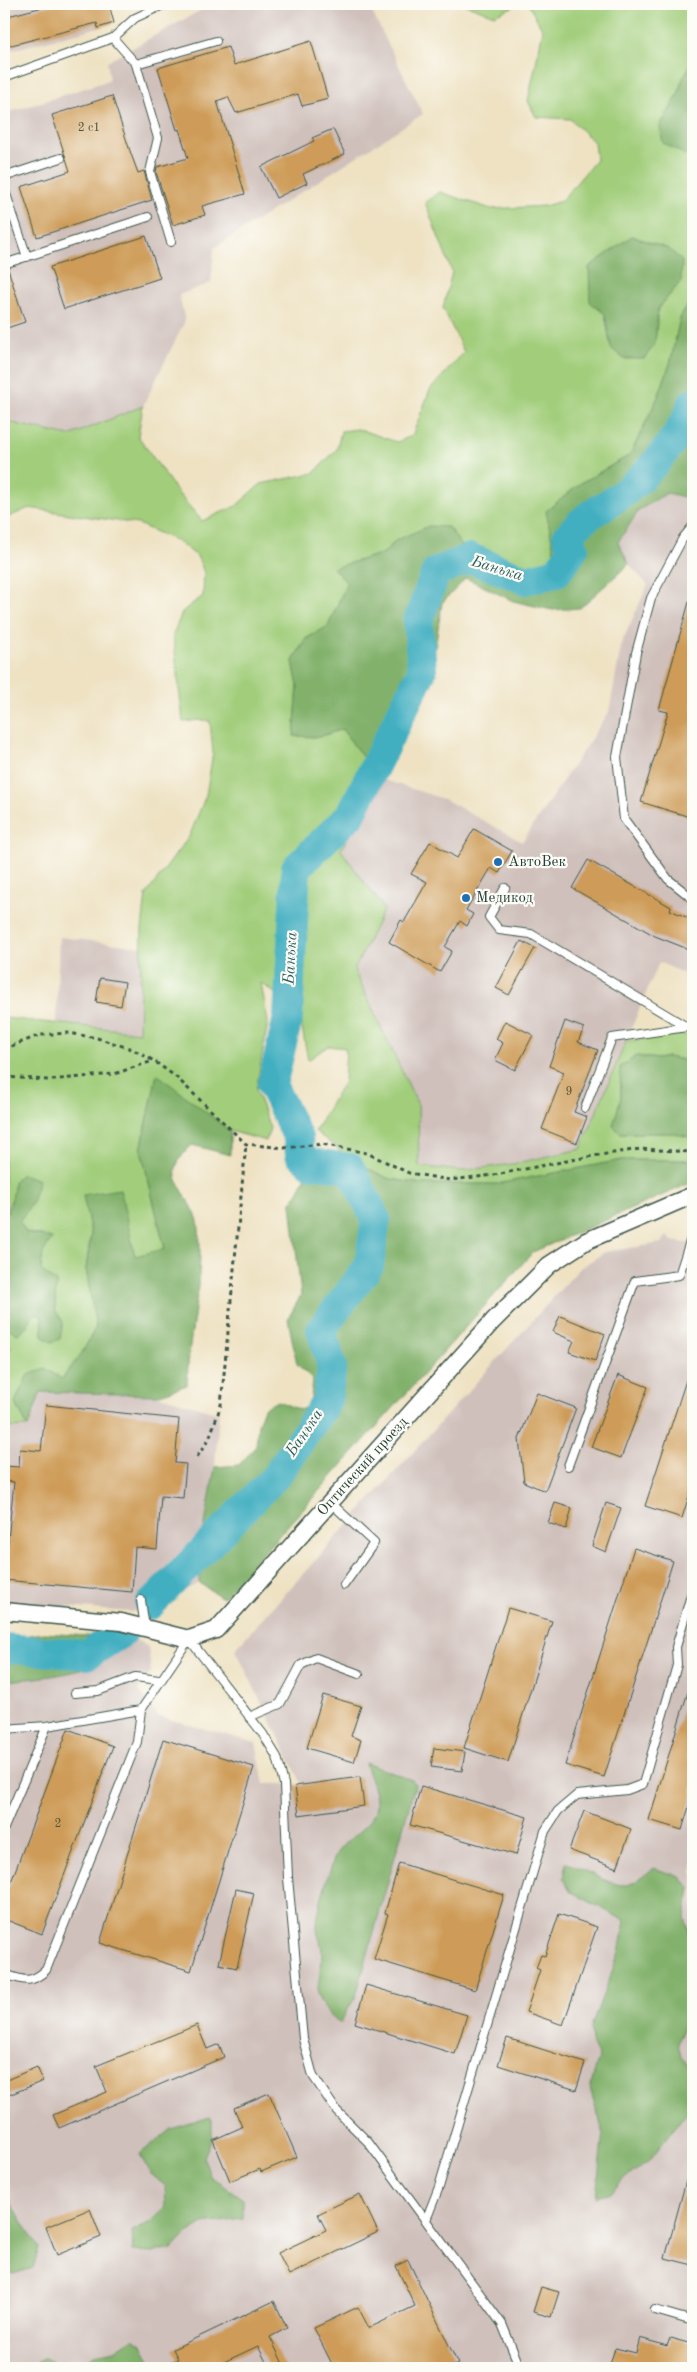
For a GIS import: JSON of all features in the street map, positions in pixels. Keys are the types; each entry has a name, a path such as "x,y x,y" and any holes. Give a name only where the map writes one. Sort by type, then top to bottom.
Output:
{"street":[{"name":"Оптический проезд","path":"189,1639 216,1630 493,1321 549,1265 586,1241 693,1196"},
{"path":"4,1611 121,1622 189,1639"}],"lane":[{"path":"4,77 113,38 135,18 165,4"},
{"path":"113,38 136,64 158,138 150,172 171,242"},
{"path":"136,64 216,40"},
{"path":"4,177 61,158"},
{"path":"4,188 27,257"},
{"path":"4,264 148,217"},
{"path":"693,526 683,538 651,598 636,653 617,757 624,819 668,879 693,899"},
{"path":"506,888 489,917 499,930 531,934 690,1028"},
{"path":"585,1108 612,1038 690,1028"},
{"path":"568,1466 635,1281 679,1275 693,1232"},
{"path":"330,1503 374,1543 344,1585"},
{"path":"426,2220 440,2188 545,1831 558,1811 577,1795 627,1790 643,1784 677,1665 676,1647 693,1588"},
{"path":"141,1600 145,1628"},
{"path":"4,1974 24,1980 37,1978 46,1970 137,1742 140,1710 189,1639 263,1734 276,1757 284,1784 288,1878 303,2039 313,2076 336,2110 368,2142 502,2324 520,2368"},
{"path":"249,1717 280,1704 301,1665 316,1658 359,1674"},
{"path":"75,1693 98,1691 135,1677 160,1680"},
{"path":"4,1729 46,1726 140,1710"},
{"path":"4,1828 46,1726"},
{"path":"655,2310 693,2321"}],"path":[{"path":"4,1049 40,1034 69,1033 97,1038 132,1049 154,1061 176,1077 246,1144 284,1148 322,1144 367,1153 409,1173 450,1180 494,1175 640,1149 693,1152"},
{"path":"4,1077 49,1080 114,1074 154,1061"},
{"path":"197,1457 209,1439 221,1405 246,1144"}],"shaded area":[{"path":"4,4 109,4 114,23 4,52"},
{"path":"212,4 369,6 423,114 214,248 211,283 179,295 185,321 143,406 69,436 4,421 4,114 110,80 107,62"},
{"path":"667,493 693,499 693,978 659,962 581,1149 513,1164 459,1171 419,1166 418,1105 354,970 384,909 341,850 378,778 446,800 522,842 609,712 622,642 648,585 629,564 618,542 639,510"},
{"path":"59,937 142,947 139,1032 56,1023"},
{"path":"667,1236 672,1241 693,1244 693,2368 4,2368 4,1648 87,1655 123,1632 148,1647 151,1672 139,1690 157,1716 256,1743 264,1784 302,1784 235,1649 580,1268 605,1252 661,1243"},
{"path":"41,1392 157,1395 219,1413 215,1467 200,1553 199,1583 155,1606 131,1612 4,1602 4,1436 6,1429 28,1427"}],"green space":[{"path":"464,4 519,4 494,15"},
{"path":"528,4 693,4 692,62 683,78 678,95 660,126 687,156 693,157 693,299 681,314 670,364 658,397 630,455 581,483 555,556 541,566 505,567 461,545 448,527 397,540 384,553 334,568 347,583 328,627 305,639 293,661 298,686 294,736 319,737 342,729 378,778 341,850 384,909 354,970 418,1105 419,1166 460,1171 513,1164 581,1149 626,1041 681,1034 693,1036 693,1062 668,1057 658,1059 637,1056 620,1067 621,1097 614,1126 621,1133 673,1133 693,1138 693,1160 622,1160 497,1184 422,1184 390,1179 357,1164 315,1131 344,1081 346,1048 328,1046 308,1060 299,1011 261,983 268,1022 256,1090 270,1128 266,1141 230,1131 157,1075 141,1150 165,1249 136,1256 84,1195 91,1234 86,1269 96,1327 82,1353 62,1379 15,1402 28,1427 4,1428 4,1351 12,1347 4,1340 4,1325 18,1334 27,1326 33,1313 42,1316 43,1337 63,1322 55,1310 56,1282 41,1271 42,1235 27,1233 19,1221 32,1203 14,1197 9,1203 4,1218 4,1018 139,1032 142,929 146,895 190,835 206,795 213,753 210,721 183,722 173,634 183,611 203,596 204,572 197,556 177,541 138,524 29,508 4,519 4,421 69,436 143,406 138,436 178,493 202,521 236,506 261,484 314,473 337,449 341,431 358,429 397,442 412,436 430,390 464,352 443,308 452,272 425,202 440,192 491,209 545,206 561,201 596,160 594,142 570,119 536,117 528,101 543,30","holes":["632,236 669,249 681,281 658,309 655,344 611,348 605,314 589,267"]},
{"path":"693,36 693,157 687,156 663,143 660,126 678,95 683,78 692,62"},
{"path":"632,236 669,249 682,261 681,281 658,309 655,344 644,359 624,359 611,348 605,314 590,302 589,267"},
{"path":"693,299 693,499 667,493 639,510 618,542 629,564 580,608 552,610 513,601 466,578 442,603 433,660 412,717 378,778 342,729 319,737 294,736 298,686 293,661 306,639 328,626 347,583 333,568 384,553 396,540 429,526 448,527 461,545 505,567 541,566 555,556 546,511 581,483 630,455 658,397 670,364 681,314"},
{"path":"637,1056 658,1059 668,1057 693,1062 693,1138 673,1133 621,1133 613,1126 621,1097 620,1067"},
{"path":"157,1074 230,1131 230,1155 192,1145 178,1162 176,1169 181,1189 198,1219 200,1242 200,1262 187,1385 157,1395 41,1392 28,1427 15,1402 27,1376 45,1368 62,1379 82,1353 96,1327 86,1269 91,1234 83,1195 120,1189 135,1256 165,1249 141,1150"},
{"path":"622,1160 693,1160 693,1182 533,1252 223,1598 199,1583 200,1553 215,1467 239,1465 256,1446 258,1424 264,1408 278,1401 300,1410 310,1405 313,1380 297,1364 288,1319 301,1295 291,1204 309,1172 357,1164 390,1179 422,1184 497,1184"},
{"path":"22,1174 39,1180 32,1203 19,1222 27,1233 52,1238 43,1253 41,1270 56,1282 55,1310 63,1322 60,1339 52,1342 43,1337 42,1316 34,1313 27,1326 17,1334 4,1325 4,1218 12,1200 14,1181"},
{"path":"123,1632 105,1655 91,1666 53,1676 4,1681 4,1635 23,1636 44,1633 101,1637"},
{"path":"365,1763 412,1780 415,1785 356,1996 340,2023 322,2005 319,1998 318,1983 322,1952 317,1922 330,1869 337,1853 366,1824 375,1811 375,1793"},
{"path":"566,1863 607,1881 623,1885 633,1883 654,1868 680,1877 690,1888 685,1917 693,1947 693,1995 678,2043 681,2057 693,2071 693,2109 683,2117 648,2162 620,2182 611,2193 596,2197 603,2132 590,2088 599,2057 592,2043 591,2027 619,1953 625,1921 570,1891 563,1878"},
{"path":"210,2117 212,2120 212,2139 204,2158 210,2176 243,2199 243,2219 203,2224 187,2234 173,2249 153,2253 133,2251 132,2231 151,2222 166,2207 165,2186 149,2172 140,2154 171,2129"},
{"path":"4,2197 8,2198 39,2248 33,2268 13,2274 4,2271"},
{"path":"133,2338 142,2345 152,2363 148,2368 81,2368 95,2354 115,2350"},
{"path":"45,2358 60,2368 26,2368 27,2367"}],"building":[{"path":"55,4 109,4 114,23 98,28 97,23 4,47 4,17"},
{"path":"311,41 328,99 302,106 298,94 236,113 228,97 217,101 245,194 202,206 205,215 173,225 156,172 157,167 188,158 179,129 177,130 158,68 228,47 234,65"},
{"path":"112,96 138,173 144,171 152,200 37,237 21,187 70,171 52,115"},
{"path":"333,129 345,154 303,174 307,183 276,198 261,167 314,141 312,138"},
{"path":"146,236 160,278 64,309 50,267"},
{"path":"8,269 25,322 4,329 4,270"},
{"path":"689,602 693,602 693,818 641,802 668,712 659,710"},
{"path":"474,829 512,851 499,873 491,868 466,910 473,914 467,926 460,921 445,947 452,951 440,972 389,942 401,920 404,922 427,882 411,874 430,842 457,858"},
{"path":"588,860 671,907 670,910 693,920 693,951 655,936 572,888"},
{"path":"521,941 535,948 509,995 496,988"},
{"path":"100,978 125,982 121,1006 96,1002"},
{"path":"505,1021 533,1035 515,1070 495,1060 503,1043 496,1039"},
{"path":"565,1021 584,1028 578,1042 598,1050 574,1112 587,1117 577,1143 542,1129 564,1072 549,1066"},
{"path":"560,1316 605,1334 595,1361 569,1352 574,1341 553,1332"},
{"path":"691,1365 693,1366 693,1483 682,1518 645,1506"},
{"path":"618,1375 648,1387 621,1458 591,1447"},
{"path":"537,1393 576,1408 545,1491 524,1482 519,1439"},
{"path":"46,1405 179,1419 175,1463 186,1464 183,1498 161,1496 157,1549 135,1547 132,1592 4,1580 14,1482 4,1481 4,1466 19,1467 20,1449 41,1451"},
{"path":"555,1503 572,1508 566,1529 548,1523"},
{"path":"606,1503 621,1508 606,1552 592,1546"},
{"path":"634,1548 673,1561 604,1777 565,1765"},
{"path":"508,1608 552,1621 508,1762 464,1748"},
{"path":"690,1685 693,1685 693,1793 682,1830 649,1820"},
{"path":"323,1695 361,1706 351,1736 361,1740 354,1762 307,1748"},
{"path":"68,1729 113,1746 42,1934 4,1919 4,1901"},
{"path":"163,1739 254,1767 191,1971 100,1943"},
{"path":"434,1748 465,1752 462,1771 431,1767"},
{"path":"360,1777 364,1806 299,1815 295,1786"},
{"path":"421,1786 527,1817 516,1855 410,1825"},
{"path":"584,1811 631,1829 617,1868 569,1850"},
{"path":"399,1863 504,1895 475,1990 374,1959 388,1914 385,1913"},
{"path":"236,1889 254,1893 237,1968 219,1964"},
{"path":"559,1914 597,1927 563,2025 526,2012 540,1970 536,1968 541,1955 545,1956"},
{"path":"366,1985 467,2015 455,2054 355,2023"},
{"path":"197,2025 207,2049 219,2044 224,2057 59,2128 53,2115 107,2092 96,2066"},
{"path":"507,2038 585,2063 576,2090 498,2065"},
{"path":"37,2067 43,2081 4,2097 4,2081"},
{"path":"269,2093 297,2157 261,2172 260,2169 230,2181 213,2140 242,2127 234,2108"},
{"path":"689,2170 693,2170 693,2265 665,2258"},
{"path":"360,2194 378,2232 289,2275 278,2253 326,2230 318,2214"},
{"path":"90,2209 101,2237 57,2255 46,2227"},
{"path":"408,2260 458,2364 449,2368 334,2368 314,2328 358,2307 369,2328 415,2306 396,2266"},
{"path":"541,2287 559,2292 551,2317 533,2312"},
{"path":"274,2301 287,2328 270,2337 285,2368 269,2368 258,2346 211,2368 158,2368 178,2359 173,2349"},
{"path":"640,2338 667,2346 670,2338 692,2344 690,2352 693,2352 693,2368 609,2368 615,2348 636,2353"}],"waterway":[{"name":"Банька","path":"150,1605 276,1476 327,1401 332,1366 321,1330 369,1266 376,1219 350,1168 310,1163 300,1154 298,1138 272,1085 288,1018 296,868 351,814 422,671 418,621 436,572 470,558 526,580 557,572 574,548 567,537 581,522 625,492 646,473 674,440 693,403"},
{"name":"Банька","path":"4,1648 87,1655 123,1632"}],"place":[{"name":"АвтоВек","path":"498,862"},
{"name":"Медикод","path":"466,898"}]}
